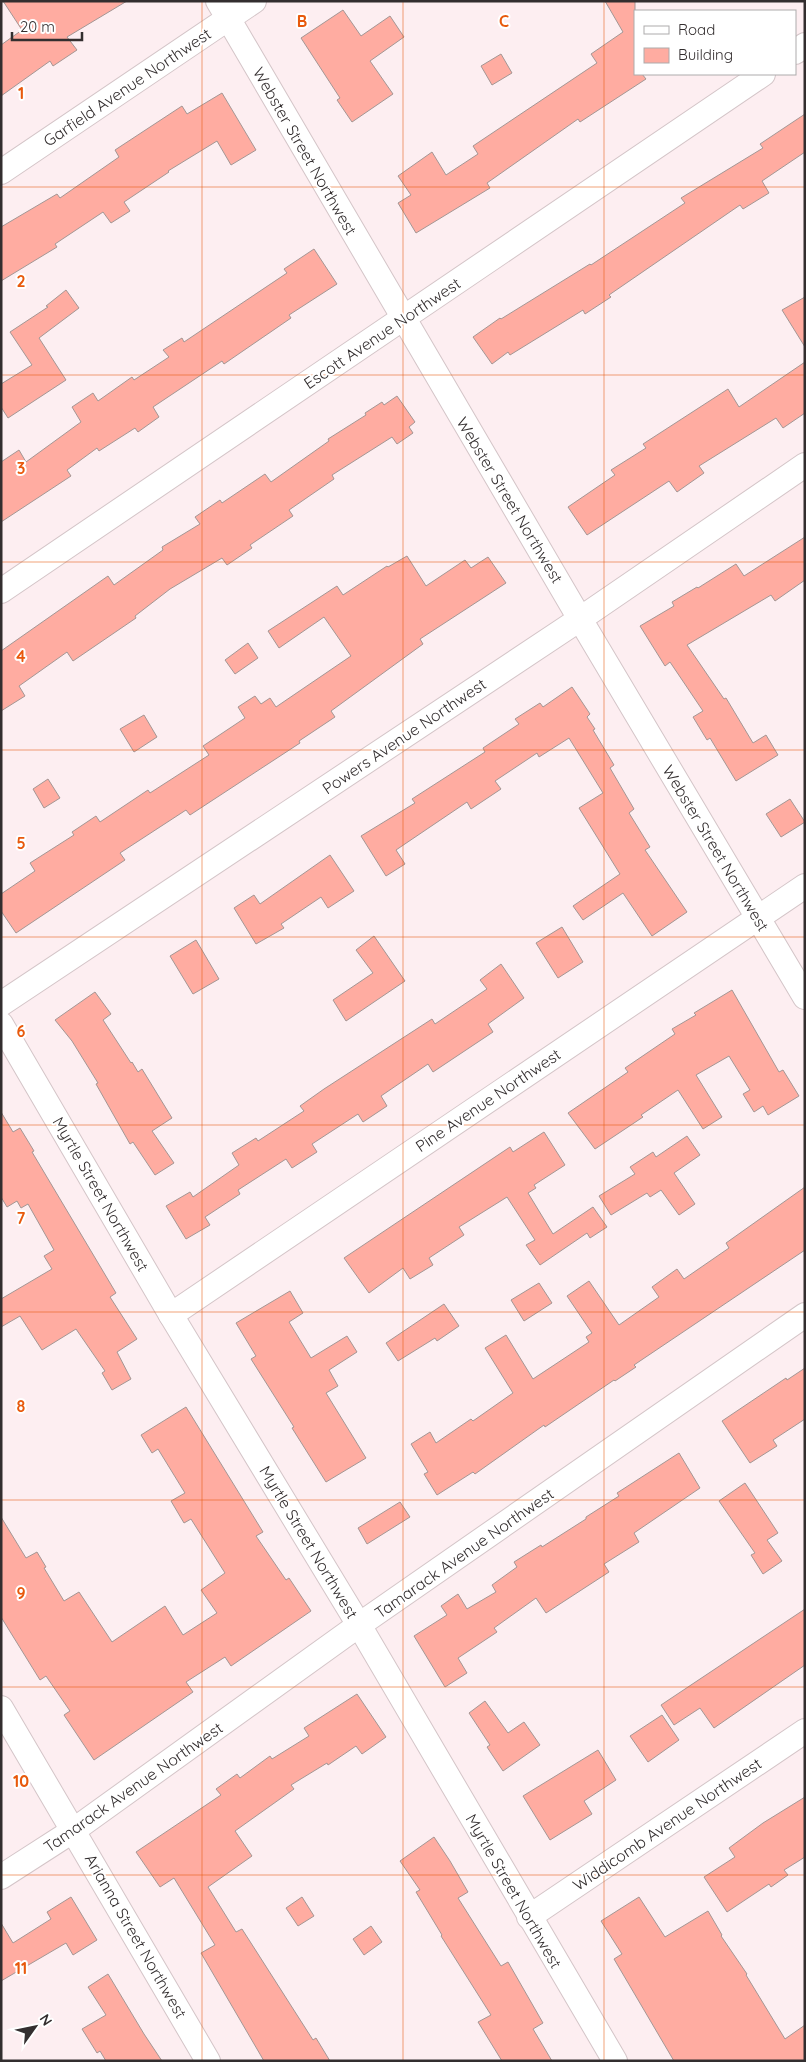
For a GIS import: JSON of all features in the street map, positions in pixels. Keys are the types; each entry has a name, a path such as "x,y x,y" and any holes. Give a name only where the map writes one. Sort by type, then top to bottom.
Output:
{"street":[{"name":"Garfield Avenue Northwest","path":"1,172 223,10 254,1"},
{"name":"Webster Street Northwest","path":"223,10 403,319 805,997"},
{"name":"Escott Avenue Northwest","path":"1,591 762,75"},
{"name":"Powers Avenue Northwest","path":"1,1004 580,618 805,465"},
{"name":"Pine Avenue Northwest","path":"172,1315 805,886"},
{"name":"Myrtle Street Northwest","path":"1,1024 172,1315 360,1626 615,2061"},
{"name":"Tamarack Avenue Northwest","path":"1,1877 74,1830 360,1626 805,1315"},
{"name":"Arianna Street Northwest","path":"1,1708 208,2061"},
{"name":"Widdicomb Avenue Northwest","path":"529,1917 805,1731"}],"building":[{"path":"3,1 127,1 67,37 77,50 53,66 50,61 1,96 1,45 22,30"},
{"path":"605,1 635,1 634,75 643,75 646,79 580,122 578,119 487,183 490,188 416,233 398,203 411,195 398,176 432,152 446,175 478,154 473,146 597,63 591,54 623,32"},
{"path":"343,10 361,36 390,16 404,37 370,61 393,94 352,122 337,100 340,98 301,38"},
{"path":"501,54 512,73 492,85 481,66"},
{"path":"222,93 256,150 231,165 217,141 168,171 124,202 130,211 111,223 103,212 55,244 57,247 1,281 1,227 57,194 60,198 119,157 115,150 182,106 187,114"},
{"path":"805,114 805,152 762,181 769,193 743,209 740,205 609,295 611,297 585,314 583,310 510,355 508,352 492,364 473,337 500,318 591,265 685,203 681,198 763,148 760,144"},
{"path":"314,249 337,284 289,315 291,318 224,364 222,361 153,407 159,417 138,432 135,428 99,451 97,448 67,470 71,476 1,522 1,462 19,450 26,462 81,422 72,407 93,393 98,401 132,377 134,380 169,357 163,350 182,338 184,342 287,273 284,269"},
{"path":"66,290 79,308 39,338 66,380 8,418 1,407 1,384 32,365 10,332 48,307 46,306"},
{"path":"805,297 805,347 782,310"},
{"path":"805,362 805,413 783,428 776,418 699,466 704,473 677,492 669,481 587,535 568,507 615,475 611,470 646,448 643,444 728,389 739,407"},
{"path":"397,396 415,422 409,427 413,433 397,444 392,437 332,475 334,479 289,510 293,516 250,545 252,548 227,565 222,558 170,589 135,616 136,618 73,661 67,652 19,686 25,696 1,711 1,651 108,576 114,585 163,550 162,547 200,524 195,517 220,500 222,503 265,474 271,482 329,441 328,439 366,415 365,413 382,402 384,405"},
{"path":"805,537 805,580 775,601 771,595 687,645 724,699 726,698 753,743 766,735 778,755 736,781 710,738 707,740 693,717 703,711 670,662 665,666 640,626 674,606 672,602 736,564 744,576"},
{"path":"407,556 426,586 465,560 471,568 488,557 506,583 420,639 423,644 331,711 335,717 299,741 300,743 190,815 186,810 120,853 125,860 16,933 1,911 1,894 35,871 30,863 74,835 72,832 96,816 100,822 148,790 150,793 209,755 203,746 245,718 238,707 255,696 261,704 270,698 276,707 351,656 324,617 279,648 268,631 337,586 343,595 387,566"},
{"path":"248,643 258,658 235,674 225,660"},
{"path":"572,687 590,714 587,717 595,729 593,730 614,765 610,768 634,809 629,813 650,847 645,850 687,912 652,936 623,893 583,920 573,906 620,874 579,808 603,793 569,738 539,757 537,753 495,781 501,789 471,809 467,802 396,850 405,864 386,876 361,836 415,803 412,799 485,752 483,748 519,724 515,719 540,703 543,707"},
{"path":"144,715 157,737 134,752 120,729"},
{"path":"48,779 60,798 44,808 33,789"},
{"path":"790,799 805,822 781,837 766,814"},
{"path":"330,855 354,891 328,908 321,897 281,924 284,928 256,944 234,908 254,895 260,904"},
{"path":"562,927 583,962 558,978 536,943"},
{"path":"374,936 405,981 346,1021 333,1000 373,973 356,950"},
{"path":"196,940 219,979 193,994 170,956"},
{"path":"501,964 524,998 488,1024 493,1032 433,1072 428,1064 381,1096 387,1106 363,1122 358,1114 312,1144 317,1152 292,1168 286,1159 238,1190 240,1194 205,1217 210,1225 186,1239 166,1206 190,1192 193,1197 239,1165 232,1153 256,1138 258,1141 304,1111 300,1106 324,1089 432,1019 435,1024 487,989 480,980"},
{"path":"732,990 779,1072 783,1070 799,1096 768,1115 763,1106 754,1112 743,1094 750,1090 729,1056 696,1075 722,1117 703,1129 678,1090 641,1115 643,1117 595,1149 568,1113 628,1072 625,1068 675,1034 672,1029"},
{"path":"95,992 111,1014 103,1020 138,1072 142,1069 172,1118 152,1131 174,1163 155,1175 133,1142 130,1144 96,1084 98,1083 72,1041 55,1020"},
{"path":"1,1112 13,1132 20,1128 34,1151 32,1152 116,1293 110,1297 137,1339 117,1352 131,1379 112,1390 102,1373 105,1371 76,1329 42,1350 20,1316 1,1327 1,1299 52,1269 44,1256 54,1250 28,1204 21,1208 17,1201 7,1207 1,1197"},
{"path":"544,1132 565,1165 534,1185 536,1188 528,1193 553,1234 593,1207 607,1227 590,1238 587,1233 540,1265 526,1245 535,1240 507,1197 459,1227 464,1235 429,1258 433,1265 410,1279 403,1268 369,1293 344,1258 510,1147 513,1152"},
{"path":"687,1136 700,1155 674,1173 695,1204 679,1215 661,1190 650,1197 647,1193 611,1215 599,1196 635,1174 630,1167 653,1152 656,1157"},
{"path":"805,1187 805,1250 634,1365 636,1367 615,1381 545,1427 544,1425 475,1474 473,1472 437,1495 424,1474 428,1472 411,1444 430,1432 436,1443 471,1419 473,1421 513,1393 485,1348 506,1335 533,1379 589,1342 586,1337 592,1333 567,1296 589,1281 619,1325 659,1297 652,1287 677,1269 684,1279 729,1248 726,1243"},
{"path":"539,1283 552,1303 524,1321 511,1300"},
{"path":"290,1291 303,1313 289,1322 311,1358 347,1336 357,1352 329,1370 338,1386 326,1393 366,1458 326,1482 251,1359 256,1356 236,1323"},
{"path":"444,1304 459,1326 437,1341 435,1338 398,1361 386,1343"},
{"path":"805,1368 805,1419 773,1440 777,1446 750,1463 722,1421 786,1378 787,1380"},
{"path":"186,1407 263,1532 256,1536 286,1580 289,1578 311,1611 231,1666 225,1657 186,1682 193,1692 94,1760 64,1715 70,1711 46,1676 40,1680 1,1617 1,1517 26,1558 37,1552 46,1567 44,1568 64,1601 79,1592 112,1642 165,1606 183,1635 217,1613 201,1590 225,1573 191,1519 184,1523 171,1501 185,1493 158,1449 152,1453 141,1435"},
{"path":"679,1453 700,1488 634,1533 639,1542 604,1564 609,1572 546,1613 536,1598 494,1628 497,1632 458,1658 467,1673 445,1687 414,1636 447,1615 441,1606 458,1594 467,1609 496,1592 492,1585 517,1567 514,1562 586,1519 586,1517 619,1496 617,1493"},
{"path":"745,1483 778,1533 767,1540 782,1561 763,1574 751,1555 755,1553 719,1501"},
{"path":"400,1502 410,1517 367,1544 358,1528"},
{"path":"805,1609 805,1665 714,1728 700,1708 674,1725 661,1705"},
{"path":"357,1694 386,1737 362,1754 356,1746 328,1765 327,1763 291,1785 294,1789 235,1831 252,1856 208,1887 236,1932 242,1929 313,2040 316,2038 330,2061 264,2061 201,1953 215,1945 174,1878 160,1887 136,1852 221,1795 216,1789 237,1774 240,1778 270,1756 272,1759 309,1736 304,1728"},
{"path":"485,1701 508,1733 524,1722 540,1745 503,1771 487,1747 490,1745 469,1713"},
{"path":"662,1715 679,1740 648,1762 630,1736"},
{"path":"598,1750 616,1780 584,1801 592,1814 550,1840 523,1796"},
{"path":"805,1797 805,1857 784,1870 788,1875 771,1887 769,1884 727,1912 704,1877 735,1857 729,1848 763,1823"},
{"path":"434,1837 468,1892 458,1898 501,1966 508,1962 543,2023 533,2029 552,2061 502,2061 478,2022 491,2015 441,1936 416,1892 420,1890 400,1861"},
{"path":"71,1897 97,1940 73,1955 66,1943 1,1981 1,1923 13,1943 51,1919 47,1912"},
{"path":"302,1897 314,1916 298,1926 286,1908"},
{"path":"639,1897 665,1937 708,1911 721,1936 747,1974 785,2039 805,2025 805,2061 674,2061 614,1959 622,1954 601,1921"},
{"path":"371,1926 382,1942 364,1955 353,1939"},
{"path":"108,1974 162,2061 106,2061 100,2051 97,2053 82,2029 106,2015 88,1987"}]}
